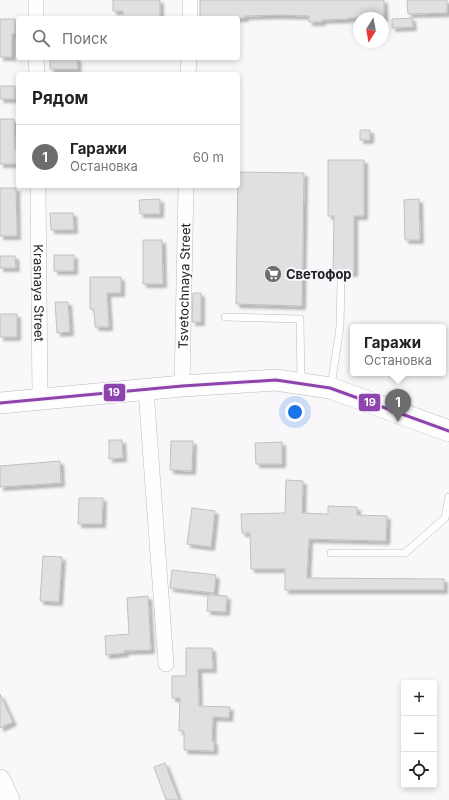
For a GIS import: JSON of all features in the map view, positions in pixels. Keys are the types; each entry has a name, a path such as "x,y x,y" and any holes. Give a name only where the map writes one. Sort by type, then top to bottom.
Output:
{"main road":[{"path":"0,403 182,386 276,380 330,388 449,431"},
{"path":"0,780 9,800"}],"street":[{"path":"36,0 36,16"},
{"path":"190,0 190,16"},
{"path":"36,60 37,72"},
{"path":"188,72 189,60"},
{"name":"Krasnaya Street","path":"38,188 40,399"},
{"name":"Tsvetochnaya Street","path":"182,386 186,188"},
{"path":"146,390 166,664"}],"lane":[{"path":"330,388 340,328 341,280"},
{"path":"225,317 300,318 301,383"},
{"path":"331,553 405,553 445,518 449,497"}],"building":[{"path":"113,0 160,0 160,16 123,16 123,11 113,11"},
{"path":"200,0 384,0 384,12 353,12 353,18 322,20 322,22 309,22 309,16 245,16 245,18 240,18 240,16 200,16"},
{"path":"407,0 447,0 447,13 408,14"},
{"path":"412,18 413,27 392,28 392,19"},
{"path":"0,19 15,19 15,34 12,34 12,57 0,57"},
{"path":"50,60 77,60 78,69 50,69"},
{"path":"0,86 15,86 15,99 0,99"},
{"path":"0,119 14,119 16,164 0,164"},
{"path":"360,130 370,130 370,140 360,140"},
{"path":"328,160 364,160 364,216 354,216 354,273 333,272 334,216 328,216"},
{"path":"240,172 304,173 302,306 236,304 238,188 240,188"},
{"path":"0,188 16,188 17,236 0,236"},
{"path":"160,199 160,214 140,214 139,200"},
{"path":"419,199 420,240 405,240 404,200"},
{"path":"50,213 73,213 74,230 51,230"},
{"path":"143,240 162,240 163,284 143,284"},
{"path":"54,255 74,255 74,271 54,271"},
{"path":"0,256 15,256 16,268 0,268"},
{"path":"90,277 121,277 121,293 107,293 109,327 95,327 94,309 90,309"},
{"path":"193,293 201,293 201,322 192,322"},
{"path":"55,302 68,302 70,332 57,333"},
{"path":"0,314 17,314 17,337 0,337"},
{"path":"109,440 122,440 123,458 109,459"},
{"path":"171,441 193,441 192,471 170,470"},
{"path":"282,442 282,464 256,464 255,443"},
{"path":"60,461 61,483 0,487 0,466"},
{"path":"286,480 303,481 302,513 328,514 328,506 357,507 357,515 387,516 386,541 309,539 307,578 444,579 444,590 285,590 285,569 251,569 250,533 242,533 241,514 285,513"},
{"path":"79,498 103,498 102,524 78,524"},
{"path":"192,508 215,511 211,547 187,544"},
{"path":"43,556 62,557 59,602 40,601"},
{"path":"172,570 216,575 214,593 170,588"},
{"path":"208,595 227,596 226,612 207,611"},
{"path":"148,596 151,650 124,651 125,653 106,655 105,636 129,634 127,598"},
{"path":"186,648 212,648 213,669 198,669 199,706 230,707 229,718 213,717 212,741 214,741 214,751 184,750 184,731 179,731 180,698 172,698 172,676 186,676"},
{"path":"0,694 13,722 0,728"},
{"path":"165,763 179,800 166,800 154,767"}],"transit line":[{"name":"19","path":"0,403 182,386 276,380 330,388 449,431"}],"place":[{"name":"Светофор","path":"273,274"},
{"name":"Гаражи","path":"398,422"}]}
